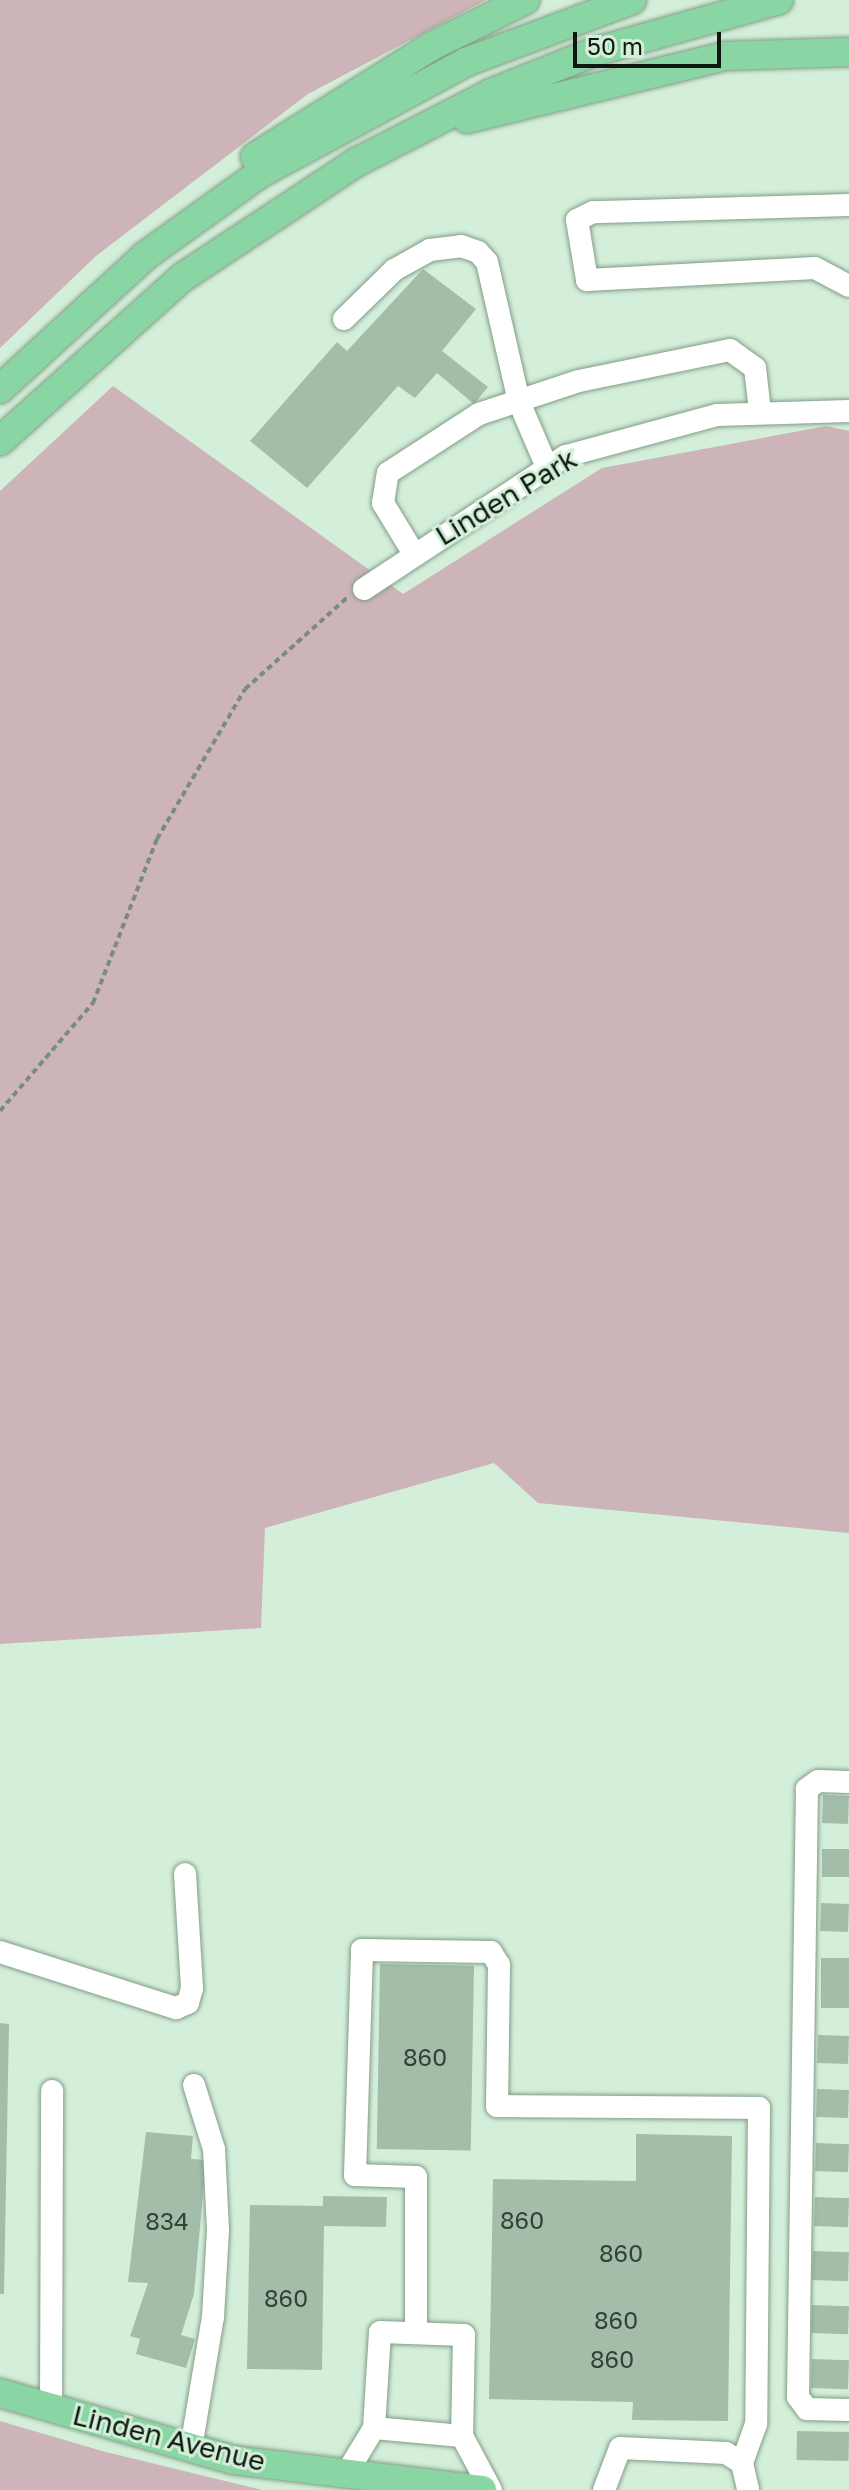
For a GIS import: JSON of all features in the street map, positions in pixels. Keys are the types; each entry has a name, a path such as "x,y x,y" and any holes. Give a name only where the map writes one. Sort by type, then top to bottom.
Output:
{"main road":[{"path":"0,389 145,256 211,188 299,125 525,0"},
{"path":"145,256 259,174 360,114 466,62 632,0"},
{"path":"0,441 183,277 273,213 408,134 594,52 779,0"},
{"path":"408,134 625,75 725,56 849,52"},
{"name":"Linden Avenue","path":"0,2393 191,2448 346,2474 482,2490"}],"street":[{"path":"849,205 593,212 577,220 587,280 800,268 849,286"},
{"path":"344,319 394,270 430,250 461,246 478,252 487,262 519,402 547,467"},
{"path":"414,554 383,503 388,473 479,414 579,381 730,350 755,368 760,411"},
{"name":"Linden Park","path":"364,589 547,467 653,429 760,411 849,411"},
{"path":"849,1782 818,1781 807,1789 798,2397 807,2409 849,2410"},
{"path":"0,1952 176,2008 188,2003 192,1988 185,1874"},
{"path":"416,2333 416,2177 355,2175 362,1950 491,1952 499,1965 497,2106 759,2108 756,2424 742,2463 748,2490"},
{"path":"191,2448 213,2317 218,2230 214,2149 194,2085"},
{"path":"51,2408 52,2091"},
{"path":"346,2474 374,2428 380,2332 464,2335 462,2436 491,2490"},
{"path":"374,2428 462,2436"},
{"path":"604,2490 620,2448 726,2453 742,2463"}],"path":[{"path":"0,1111 93,1003 157,839 245,689 299,645 330,607 364,589"}],"shaded area":[{"path":"0,0 486,0 308,94 96,256 0,348"},
{"path":"113,386 403,594 602,468 826,426 849,431 849,1533 538,1503 494,1463 265,1528 261,1628 0,1644 0,491"},
{"path":"0,2421 102,2451 262,2490 0,2490"}],"building":[{"path":"423,269 476,309 442,351 488,387 474,404 437,373 415,398 398,386 307,488 250,441 337,342 347,351"},
{"path":"823,1795 849,1796 848,1824 822,1823"},
{"path":"822,1849 849,1849 849,1877 822,1877"},
{"path":"821,1903 849,1904 848,1932 820,1931"},
{"path":"821,1958 849,1958 849,2008 821,2008"},
{"path":"380,1964 474,1966 471,2151 377,2149"},
{"path":"0,2023 9,2024 4,2294 0,2294"},
{"path":"818,2035 849,2036 848,2064 817,2063"},
{"path":"817,2089 849,2090 848,2118 816,2117"},
{"path":"146,2132 193,2136 191,2159 206,2160 194,2294 181,2335 195,2339 186,2368 136,2354 140,2339 130,2336 148,2283 128,2282"},
{"path":"636,2134 732,2136 728,2421 632,2420 633,2402 489,2399 493,2179 636,2181"},
{"path":"816,2143 849,2144 848,2172 815,2171"},
{"path":"323,2196 387,2197 386,2227 324,2226 322,2370 247,2369 250,2205 323,2206"},
{"path":"815,2197 849,2198 848,2227 814,2226"},
{"path":"813,2251 849,2252 848,2281 812,2280"},
{"path":"812,2305 849,2306 848,2334 811,2333"},
{"path":"812,2359 849,2360 848,2389 811,2388"},
{"path":"797,2431 849,2432 848,2461 796,2460"}]}
